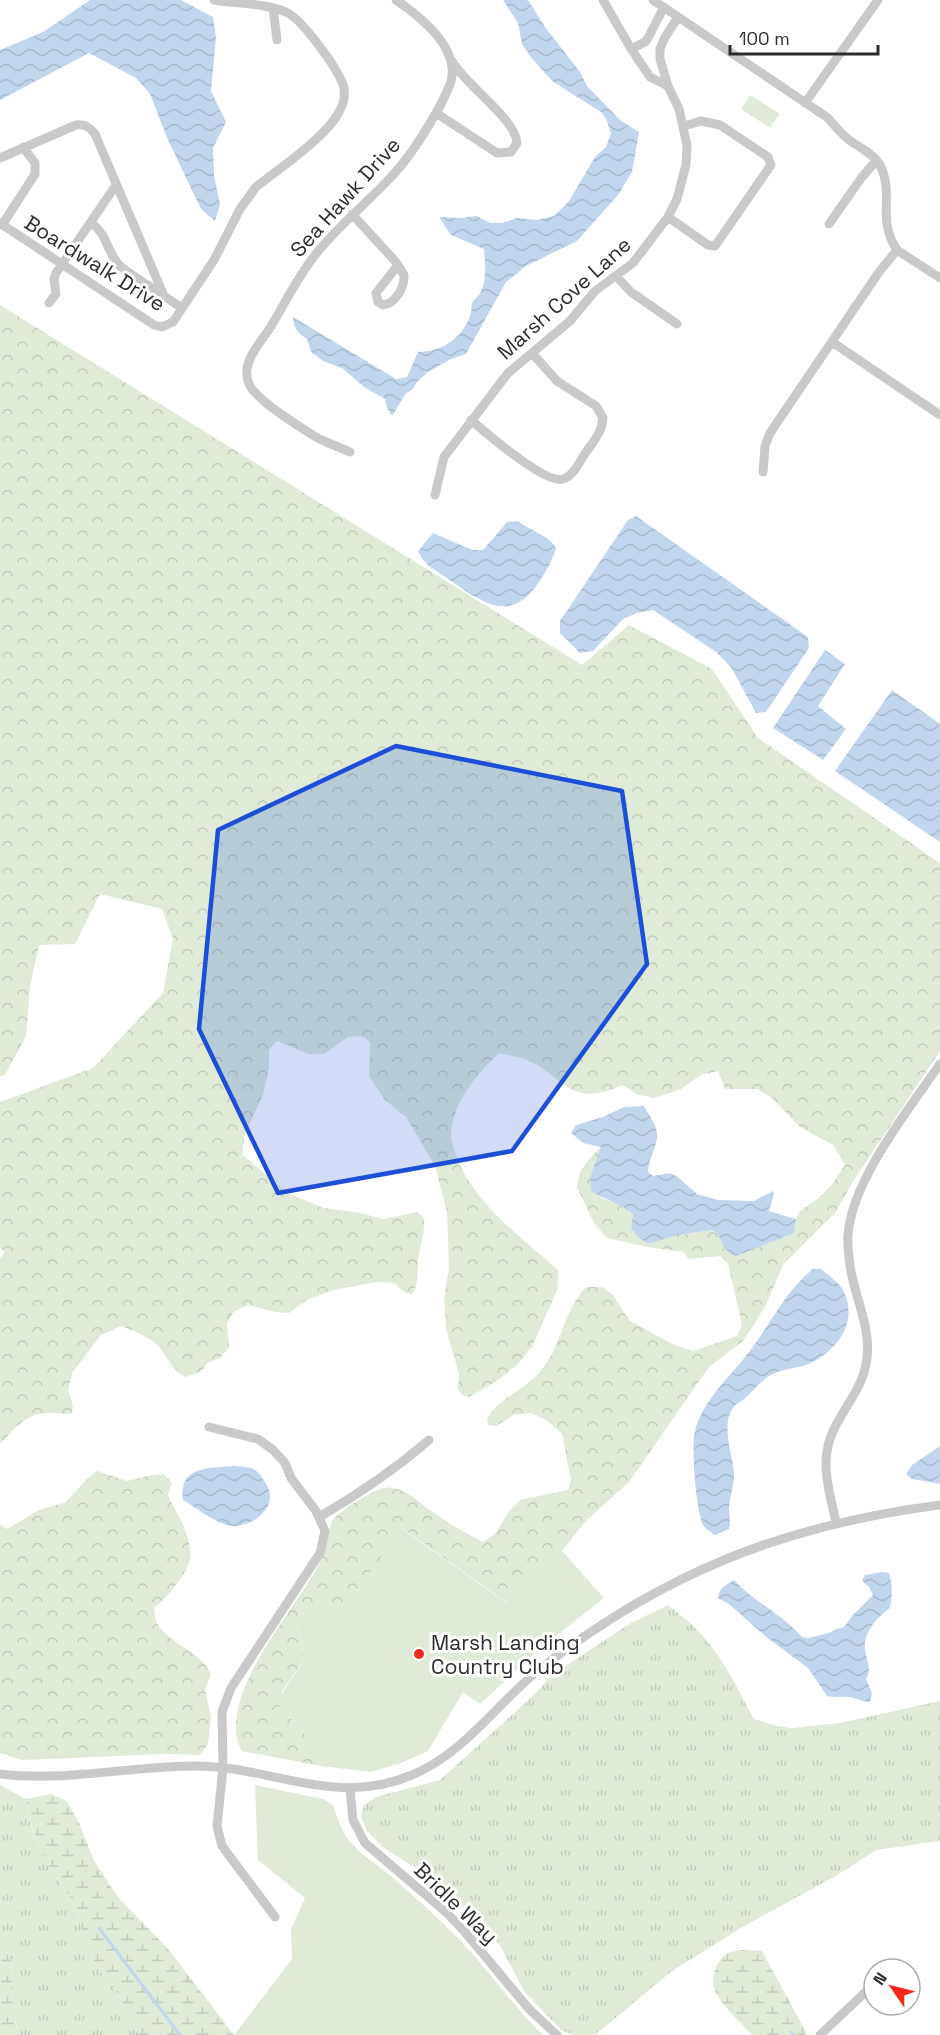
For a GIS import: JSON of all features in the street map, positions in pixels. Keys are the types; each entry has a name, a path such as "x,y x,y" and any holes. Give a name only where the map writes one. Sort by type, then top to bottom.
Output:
{"street":[{"name":"Boardwalk Drive","path":"1,224 154,325 162,327 173,322 214,260 247,197 322,133 340,111 344,98 342,82 310,32 289,13 255,4 214,0"},
{"path":"398,0 428,25 440,39 464,77 514,131 517,143 511,152 497,153 436,113"},
{"path":"603,0 650,77 668,86"},
{"path":"805,103 878,0"},
{"path":"631,49 647,40 658,2 828,118 841,133 876,161 887,192 885,217 887,230 897,250 940,278"},
{"path":"273,8 277,40"},
{"path":"647,40 660,49 678,17"},
{"name":"Marsh Cove Lane","path":"435,495 444,457 508,373 570,321 595,291 633,263 668,217 682,183 687,145 679,110 668,86 660,59 660,49"},
{"name":"Sea Hawk Drive","path":"350,452 316,437 259,398 253,391 247,375 249,359 297,279 315,254 403,164 436,113 452,79 450,58"},
{"path":"668,217 708,244 715,246 771,165 768,157 720,125 701,121 684,126"},
{"path":"0,158 76,125 86,125 95,134 164,296"},
{"path":"1,224 35,174 36,163 23,147"},
{"path":"829,224 876,161"},
{"path":"49,303 56,294 54,279 62,264 117,185"},
{"path":"352,214 398,265"},
{"path":"91,223 102,233 114,259 120,266 182,309"},
{"path":"763,472 765,446 770,433 887,261 897,250"},
{"path":"616,276 631,292 677,324"},
{"path":"832,342 940,415"},
{"path":"471,420 520,459 550,479 557,481 568,477 600,432 603,418 596,406 557,381 532,353"},
{"path":"836,1522 829,1491 828,1446 859,1386 868,1353 867,1335 850,1268 848,1248 850,1222 857,1200 880,1153 940,1064"},
{"path":"209,1427 258,1439 273,1450 285,1463 291,1478 319,1516 324,1531 320,1553 231,1688 222,1712 223,1768 217,1826 219,1836 222,1845 275,1917"},
{"path":"319,1516 356,1496 399,1466 429,1440"},
{"path":"0,1774 40,1777 170,1767 223,1768 316,1786 350,1789 393,1782 430,1766 465,1739 514,1691 576,1641 648,1596 721,1560 798,1533 836,1522 940,1505"},
{"name":"Bridle Way","path":"350,1789 353,1820 364,1843 447,1913 529,2008 557,2035"},
{"path":"820,2035 862,1995"}],"highlighted area":[{"path":"396,746 622,791 647,964 512,1151 278,1193 199,1029 218,830"}],"green space":[{"path":"750,95 780,114 770,128 741,109"},
{"path":"0,305 582,665 629,625 712,669 758,738 940,863 940,1051 854,1180 835,1213 783,1265 765,1307 744,1340 709,1367 629,1482 585,1522 551,1565 509,1604 402,1528 348,1606 300,1632 304,1660 282,1691 283,1713 300,1725 321,1766 242,1751 236,1731 238,1709 246,1685 258,1660 318,1566 333,1520 356,1501 378,1490 397,1488 483,1542 496,1533 508,1513 520,1500 568,1490 571,1480 562,1434 546,1420 531,1413 513,1415 496,1426 488,1425 487,1419 497,1406 530,1382 544,1366 572,1308 586,1287 602,1287 613,1295 629,1320 672,1344 693,1351 737,1336 742,1325 728,1264 720,1256 688,1259 684,1252 607,1238 594,1223 577,1187 580,1172 590,1158 601,1147 599,1156 601,1198 622,1205 633,1214 631,1228 649,1244 677,1235 713,1230 728,1250 736,1256 793,1233 800,1211 820,1197 845,1165 833,1145 800,1127 772,1098 757,1089 725,1089 718,1071 701,1075 681,1089 654,1098 636,1094 623,1085 590,1094 568,1087 537,1065 522,1058 499,1053 467,1090 452,1123 451,1140 461,1167 483,1201 558,1270 558,1288 532,1347 515,1367 469,1397 462,1395 458,1388 459,1374 446,1329 444,1299 449,1268 447,1212 435,1166 406,1117 384,1099 369,1076 370,1042 362,1036 348,1037 324,1054 308,1054 277,1041 269,1050 269,1068 263,1095 245,1134 242,1154 287,1193 324,1208 384,1219 417,1212 424,1218 424,1224 417,1283 412,1294 405,1293 394,1283 377,1282 333,1290 307,1300 289,1313 274,1312 249,1305 234,1311 227,1323 229,1348 220,1358 207,1363 201,1372 185,1377 175,1369 152,1341 121,1326 101,1335 72,1373 68,1390 73,1405 72,1413 44,1413 29,1418 0,1444 0,1259 5,1251 0,1249 0,1102 93,1068 163,993 173,939 162,909 100,894 75,944 39,945 30,987 26,1036 5,1075 0,1076"},
{"path":"97,1471 127,1481 163,1474 172,1482 168,1496 187,1535 190,1559 175,1586 154,1608 156,1621 163,1631 200,1659 211,1674 205,1690 211,1717 208,1744 200,1755 166,1754 22,1760 0,1753 0,1524 7,1529 39,1510 66,1502"},
{"name":"Marsh Landing Country Club","path":"401,1528 508,1604 551,1565 562,1551 604,1598 542,1647 480,1704 463,1692 428,1751 401,1763 371,1772 321,1766 300,1725 283,1713 277,1701 304,1660 300,1632 314,1609 348,1606"},
{"path":"668,1605 693,1626 714,1649 754,1719 792,1728 840,1723 940,1701 940,1841 876,1850 672,1971 595,2035 573,2035 561,2030 524,1991 500,1945 476,1918 433,1879 384,1848 367,1831 361,1817 364,1805 376,1797 440,1780 536,1693 552,1675 631,1623"},
{"path":"0,1785 26,1799 30,1822 42,1855 78,1910 83,1937 97,1966 119,1996 139,2035 16,2035 11,1990 13,1965 0,1937"},
{"path":"255,1785 323,1799 333,1805 349,1841 453,1933 543,2035 234,2035 292,1959 291,1929 305,1898 258,1860"},
{"path":"51,1794 67,1801 80,1825 94,1861 117,1896 169,1950 234,2035 139,2035 119,1996 97,1966 83,1937 78,1910 42,1855 30,1821 26,1799"},
{"path":"0,1937 13,1965 11,1990 16,2035 0,2035"},
{"path":"742,1950 762,1951 806,2032 805,2035 752,2035 721,2002 713,1981 715,1970 720,1960 728,1953"}],"water":[{"path":"90,0 181,0 213,17 216,38 211,91 226,122 213,148 214,175 220,204 215,221 201,209 168,140 150,94 136,78 89,53 0,100 0,50 43,32"},
{"path":"503,0 528,0 545,27 580,72 587,86 620,120 639,132 632,172 618,195 577,241 526,266 506,282 466,354 451,359 428,372 412,390 406,393 392,416 385,399 364,387 342,368 323,361 311,352 307,339 295,327 293,317 396,379 407,377 418,352 444,346 464,329 472,303 481,292 484,282 484,249 451,235 439,217 476,216 491,223 502,223 517,218 537,220 554,216 569,201 595,157 606,147 611,133 601,112 552,81 530,56 522,44 518,23"},
{"path":"636,516 808,637 809,648 766,712 756,713 731,667 716,652 653,610 623,619 593,651 580,653 560,633 560,621 628,520"},
{"path":"518,521 544,536 556,548 537,585 527,597 517,604 496,606 485,602 432,568 418,551 433,533 472,550 483,550 507,522"},
{"path":"825,650 845,664 818,706 846,729 823,760 773,728"},
{"path":"892,690 940,724 940,842 835,771"},
{"path":"644,1106 657,1130 648,1172 653,1176 670,1173 697,1194 718,1200 754,1201 773,1191 769,1211 796,1219 794,1233 736,1256 728,1252 713,1230 677,1235 649,1244 638,1237 631,1228 633,1214 591,1191 590,1178 601,1147 583,1143 571,1133 576,1125 603,1117 624,1107"},
{"path":"813,1269 821,1269 842,1288 849,1310 845,1330 824,1355 800,1367 770,1375 733,1408 728,1424 734,1475 729,1507 730,1526 729,1529 715,1535 703,1525 694,1475 694,1435 700,1416 712,1397 757,1342 795,1287"},
{"path":"940,1446 940,1484 912,1479 906,1474 912,1465"},
{"path":"249,1467 255,1470 263,1478 269,1491 268,1506 257,1519 241,1525 226,1525 183,1500 185,1481 190,1475 206,1469"},
{"path":"889,1573 892,1586 891,1599 890,1608 873,1625 865,1641 869,1667 866,1679 872,1693 870,1702 849,1697 827,1696 808,1668 765,1636 729,1604 718,1598 721,1589 734,1580 750,1595 786,1621 802,1637 808,1638 844,1627 873,1595 862,1581 865,1575"}],"waterway":[{"path":"99,1928 180,2035"},
{"path":"791,2032 794,2035"}],"place":[{"name":"Marsh Landing Country Club","path":"419,1654"}]}
